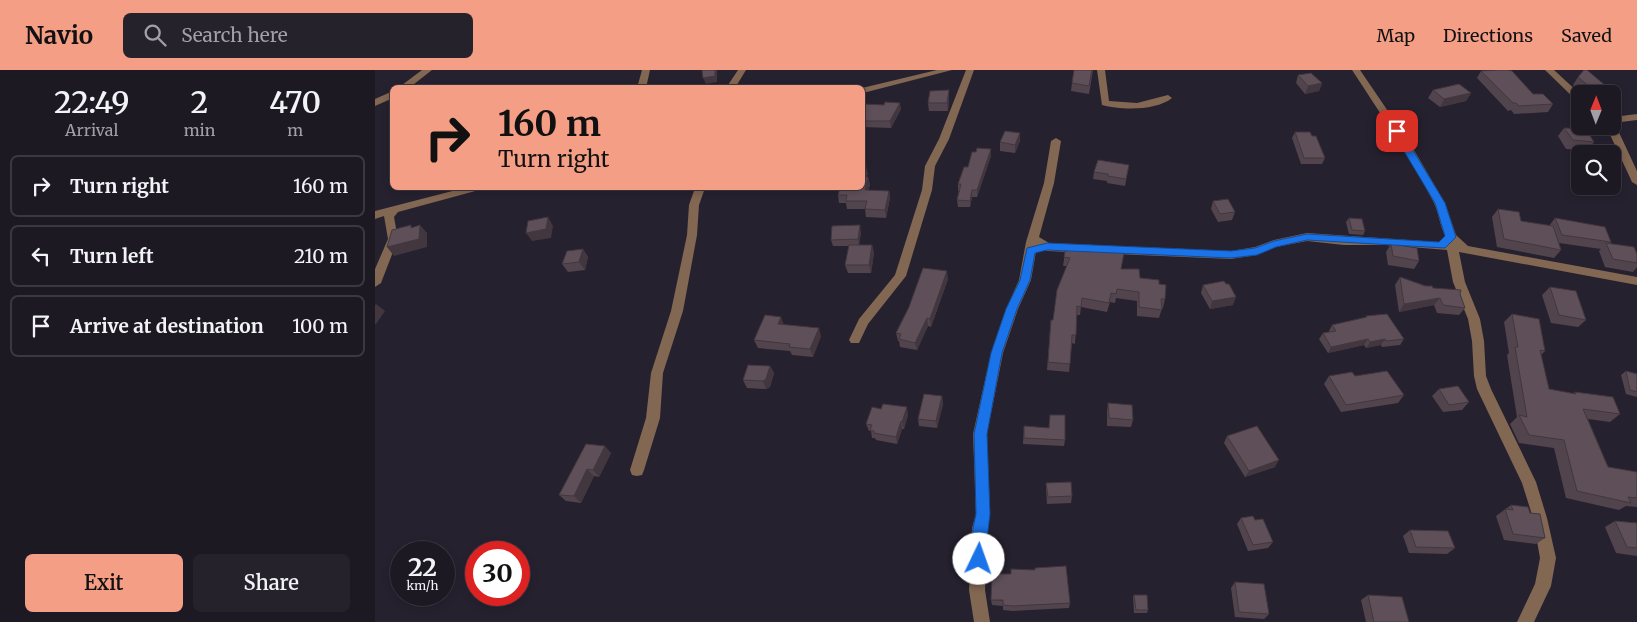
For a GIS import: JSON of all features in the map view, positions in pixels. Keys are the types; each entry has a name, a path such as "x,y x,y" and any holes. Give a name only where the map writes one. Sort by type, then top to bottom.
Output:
{"street":[{"path":"406,85 428,70"},
{"path":"642,85 646,70"},
{"path":"732,85 742,70"},
{"path":"865,90 948,70"},
{"path":"855,340 863,322 899,276 927,190 930,166 944,139 971,70"},
{"path":"1101,70 1105,103 1121,107 1144,105 1168,98"},
{"path":"1356,70 1440,203 1452,245 1459,282 1473,319 1478,341 1484,389 1529,482 1541,518 1548,558 1543,586 1525,622"},
{"path":"1549,70 1571,91"},
{"path":"375,103 390,96"},
{"path":"1621,120 1637,117"},
{"path":"1618,135 1637,182"},
{"path":"981,622 977,590 980,528 983,514 980,434 997,353 1011,309 1025,280 1032,245 1049,183 1056,141"},
{"path":"637,470 653,418 657,373 677,312 693,235 694,204 699,190"},
{"path":"375,283 393,239 385,213 450,191"},
{"path":"1032,245 1231,255 1257,251 1274,244 1307,237 1452,245 1637,281"}],"building":[{"path":"702,70 715,70 715,76 703,78"},
{"path":"1074,70 1092,70 1089,86 1072,83"},
{"path":"1584,70 1587,70 1605,85 1587,85 1578,77"},
{"path":"1481,71 1512,71 1533,94 1543,94 1553,104 1519,106 1513,103"},
{"path":"1311,73 1322,83 1308,86 1298,75"},
{"path":"1459,84 1471,93 1444,99 1433,90"},
{"path":"949,90 947,103 928,103 930,91"},
{"path":"885,102 900,103 890,121 865,121 865,104 884,105"},
{"path":"1564,128 1571,128 1571,135 1590,135 1594,142 1573,140"},
{"path":"1005,131 1020,133 1015,145 1000,142"},
{"path":"1295,132 1310,132 1312,136 1316,136 1325,158 1304,158"},
{"path":"977,148 991,149 977,190 972,190 970,201 957,200 961,184 958,184 964,167 968,167 972,152 976,152"},
{"path":"1098,160 1129,165 1126,179 1094,172"},
{"path":"865,177 868,177 865,190"},
{"path":"839,190 889,191 885,210 865,209 867,201 846,201 847,195 838,195"},
{"path":"1228,199 1235,212 1220,214 1213,201"},
{"path":"1498,209 1519,212 1521,221 1553,226 1561,250 1504,239"},
{"path":"548,217 546,229 526,233 528,221"},
{"path":"1349,218 1362,219 1365,231 1352,230"},
{"path":"1555,218 1605,227 1611,242 1562,235"},
{"path":"411,225 411,228 420,225 419,239 387,247 392,230"},
{"path":"860,225 858,239 831,240 832,226"},
{"path":"1606,243 1634,247 1637,254 1637,263 1613,259"},
{"path":"1391,244 1417,248 1419,261 1393,256"},
{"path":"849,245 872,245 869,265 845,265"},
{"path":"1066,246 1124,253 1121,269 1139,269 1140,278 1159,280 1159,284 1166,285 1165,299 1161,299 1162,310 1139,307 1139,292 1117,289 1116,294 1111,293 1109,303 1082,298 1081,307 1077,306 1076,335 1072,335 1070,364 1048,362 1051,320 1053,320 1057,290 1070,258 1064,257"},
{"path":"583,249 579,262 562,264 567,251"},
{"path":"923,268 947,271 930,319 927,318 915,343 899,339 901,334 896,333 909,307"},
{"path":"1400,277 1425,286 1432,286 1433,288 1461,290 1460,294 1465,308 1443,305 1440,298 1404,304"},
{"path":"1224,281 1226,284 1229,284 1236,297 1212,301 1203,285"},
{"path":"1550,287 1576,291 1586,320 1559,315"},
{"path":"1387,314 1404,339 1386,341 1385,339 1370,342 1368,339 1331,347 1323,333 1336,331 1332,325 1366,316"},
{"path":"1512,314 1539,319 1545,351 1540,350 1549,389 1576,394 1575,392 1613,397 1620,414 1583,409 1608,467 1637,472 1637,498 1628,497 1631,503 1577,491 1564,440 1529,435 1519,415 1527,417 1515,347 1518,347"},
{"path":"765,315 781,317 778,324 819,328 810,349 789,347 790,344 754,340"},
{"path":"748,365 770,366 766,379 763,381 743,380"},
{"path":"1387,371 1404,395 1346,405 1329,376 1352,372 1355,376"},
{"path":"1626,371 1637,374 1637,392 1630,390"},
{"path":"1458,386 1469,402 1449,405 1439,389"},
{"path":"924,394 942,396 936,421 918,419"},
{"path":"1108,403 1132,405 1133,420 1109,418"},
{"path":"883,404 907,407 896,437 874,433 874,431 870,430 872,425 866,424 872,407 881,409"},
{"path":"1050,415 1065,415 1065,440 1024,438 1024,426 1049,428"},
{"path":"1257,426 1279,460 1249,471 1227,436"},
{"path":"586,444 605,446 593,470 587,469 574,496 559,495"},
{"path":"1071,482 1072,496 1048,497 1046,483"},
{"path":"1511,505 1528,507 1530,513 1540,514 1545,538 1513,534 1505,509 1513,510"},
{"path":"1253,516 1255,520 1263,519 1273,542 1253,545 1241,518"},
{"path":"1615,521 1637,523 1637,548 1627,547"},
{"path":"1410,530 1448,531 1455,548 1416,547"},
{"path":"1066,566 1070,603 1013,606 1003,605 1003,600 991,600 992,574 1011,574 1011,569 1035,570 1035,568"},
{"path":"1235,582 1264,584 1269,614 1239,612"},
{"path":"1134,595 1147,595 1148,610 1136,610"},
{"path":"1368,595 1402,597 1409,622 1374,622"}],"route":[{"path":"979,559 980,528 983,514 980,434 997,353 1011,309 1025,280 1031,251 1047,247 1231,255 1257,251 1274,244 1307,237 1441,245 1451,237 1440,203 1397,131"}]}
